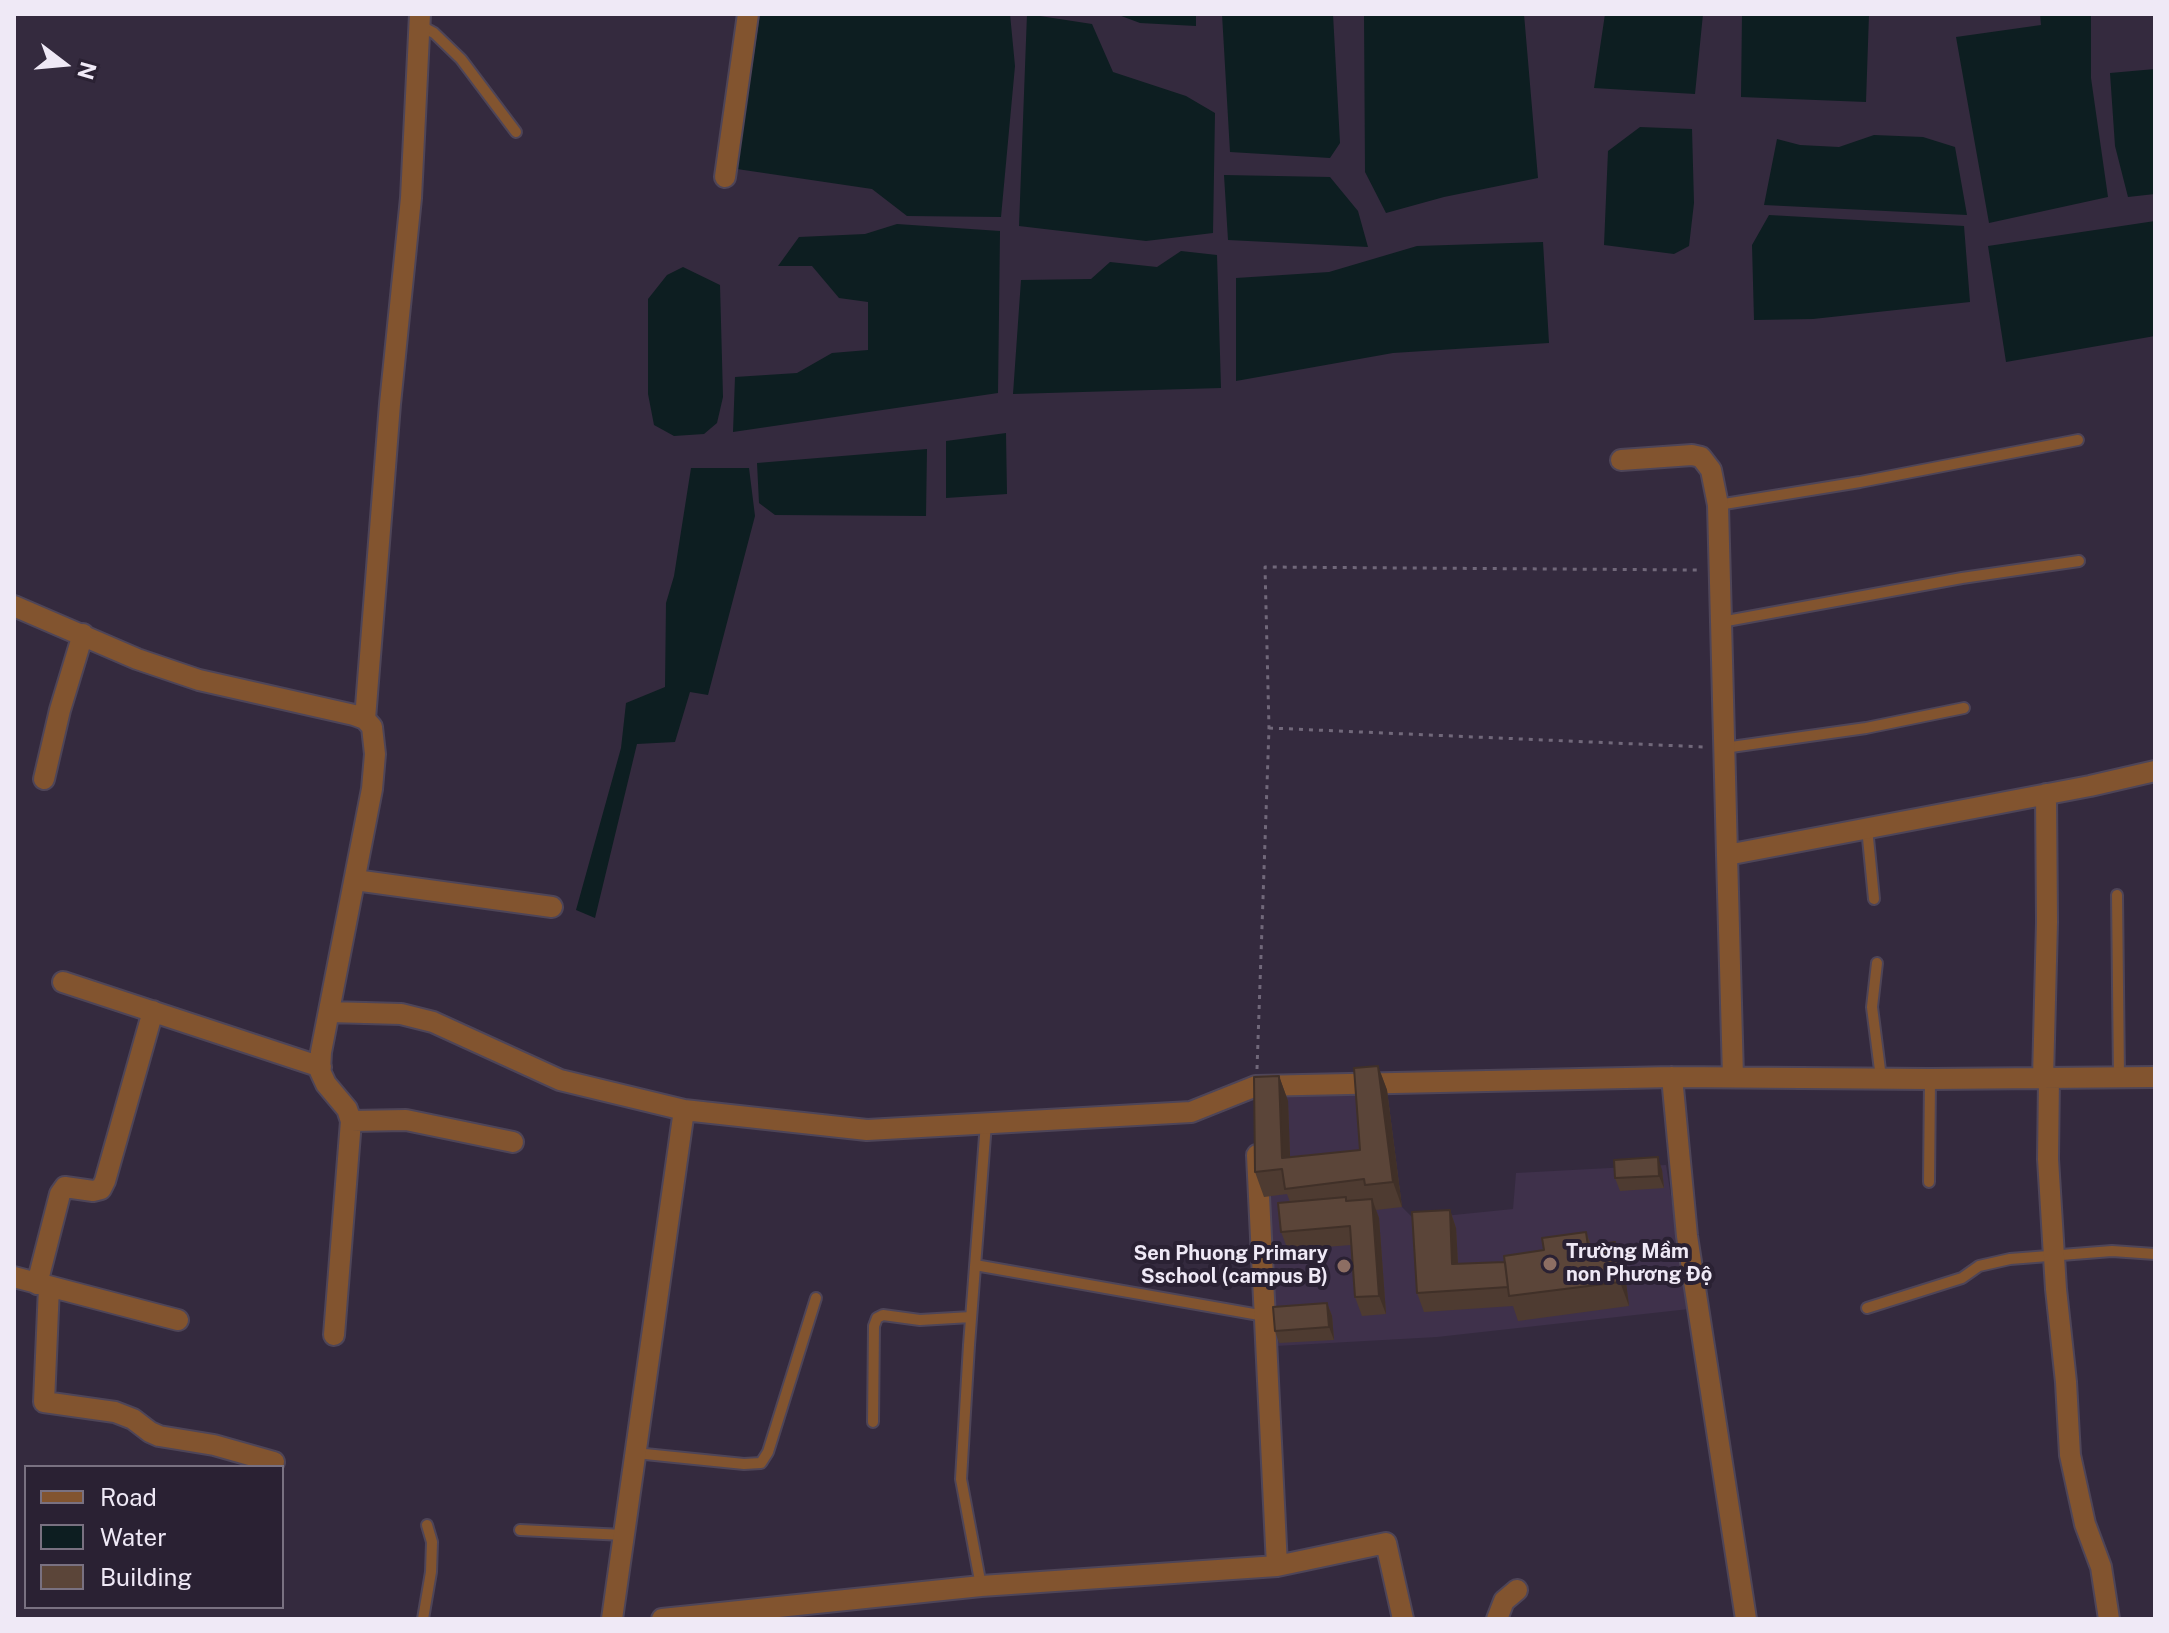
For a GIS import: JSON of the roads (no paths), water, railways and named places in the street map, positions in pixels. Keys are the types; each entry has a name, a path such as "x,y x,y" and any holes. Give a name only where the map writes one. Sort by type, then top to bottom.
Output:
{"street":[{"path":"725,177 748,14"},
{"path":"365,719 390,404 411,198 420,20"},
{"path":"1621,460 1701,457 1711,470 1718,505 1733,1077"},
{"path":"14,606 137,659 199,680 365,719 372,727 375,754 355,880 321,1052 326,1084 347,1109 351,1121 334,1335"},
{"path":"44,779 60,710 83,634"},
{"path":"1727,855 2155,771"},
{"path":"2046,794 2046,1078 2054,1255 2070,1455 2085,1524 2101,1567 2109,1619"},
{"path":"355,880 552,907"},
{"path":"63,982 321,1067"},
{"path":"153,1011 101,1189 93,1191 65,1187 60,1194 43,1285 44,1402 115,1412 133,1419 159,1436 214,1445 274,1462"},
{"path":"329,1012 401,1014 433,1022 560,1080 684,1110 867,1130 1191,1112 1256,1086 1672,1077 2155,1077"},
{"path":"1672,1077 1687,1236 1746,1619"},
{"path":"1256,1086 1277,1566"},
{"path":"612,1619 684,1110"},
{"path":"351,1121 406,1120 513,1142"},
{"path":"14,1277 178,1320"},
{"path":"662,1619 981,1586 1277,1566 1386,1543 1403,1619"},
{"path":"1497,1619 1504,1601 1517,1590"}],"lane":[{"path":"420,20 461,59 516,132"},
{"path":"1718,505 1860,482 2078,440"},
{"path":"1721,622 1962,578 2079,561"},
{"path":"1724,748 1866,728 1964,708"},
{"path":"1867,828 1874,899"},
{"path":"2117,895 2119,1077"},
{"path":"1877,963 1872,1007 1881,1078"},
{"path":"1929,1182 1930,1079"},
{"path":"981,1586 961,1479 986,1123"},
{"path":"1867,1308 1962,1278 1979,1266 2010,1259 2112,1251 2155,1254"},
{"path":"975,1265 1267,1317"},
{"path":"635,1453 761,1463 768,1452 816,1298"},
{"path":"873,1422 874,1326 877,1318 883,1315 920,1320 971,1317"},
{"path":"423,1619 431,1572 432,1542 427,1525"},
{"path":"520,1530 624,1535"}],"water":[{"path":"760,14 1010,14 1015,66 1001,217 907,216 872,189 737,169"},
{"path":"1027,14 1092,24 1113,72 1186,96 1215,113 1213,233 1146,241 1019,226"},
{"path":"1116,14 1196,14 1196,26 1140,23"},
{"path":"1222,14 1333,14 1340,143 1330,158 1230,152"},
{"path":"1364,14 1524,14 1538,178 1444,197 1386,213 1365,172"},
{"path":"1605,14 1703,14 1695,94 1594,88"},
{"path":"1742,14 1869,14 1866,102 1741,97"},
{"path":"2040,14 2091,14 2091,78 2108,197 1989,223 1956,37 2041,25"},
{"path":"2155,69 2155,194 2128,197 2115,146 2110,73"},
{"path":"1640,127 1692,129 1694,203 1689,246 1674,254 1604,245 1608,151"},
{"path":"1874,135 1923,137 1955,147 1967,215 1764,205 1777,139 1800,145 1839,147"},
{"path":"1224,175 1330,177 1358,211 1368,247 1228,240"},
{"path":"1769,215 1964,226 1970,302 1813,319 1754,320 1752,245"},
{"path":"2155,221 2155,336 2006,362 1988,246"},
{"path":"897,224 1000,231 998,393 733,432 735,377 797,373 832,353 868,350 868,302 839,298 812,266 778,266 799,237 865,234"},
{"path":"1543,242 1549,343 1393,353 1236,381 1236,278 1329,272 1417,246"},
{"path":"1181,251 1217,255 1221,388 1013,394 1021,280 1091,279 1110,262 1157,267"},
{"path":"683,267 720,285 723,397 717,423 704,434 674,436 654,425 648,394 648,299 667,275"},
{"path":"1006,433 1007,494 946,498 946,441"},
{"path":"927,449 926,516 775,515 759,503 757,463"},
{"path":"691,468 749,468 755,516 708,695 690,692 675,742 637,744 595,918 576,910 621,748 626,703 665,687 666,603 674,576"}],"place":[{"name":"Trường Mầm non Phương Độ","path":"1550,1264"},
{"name":"Sen Phuong Primary Sschool (campus B)","path":"1344,1266"}]}
